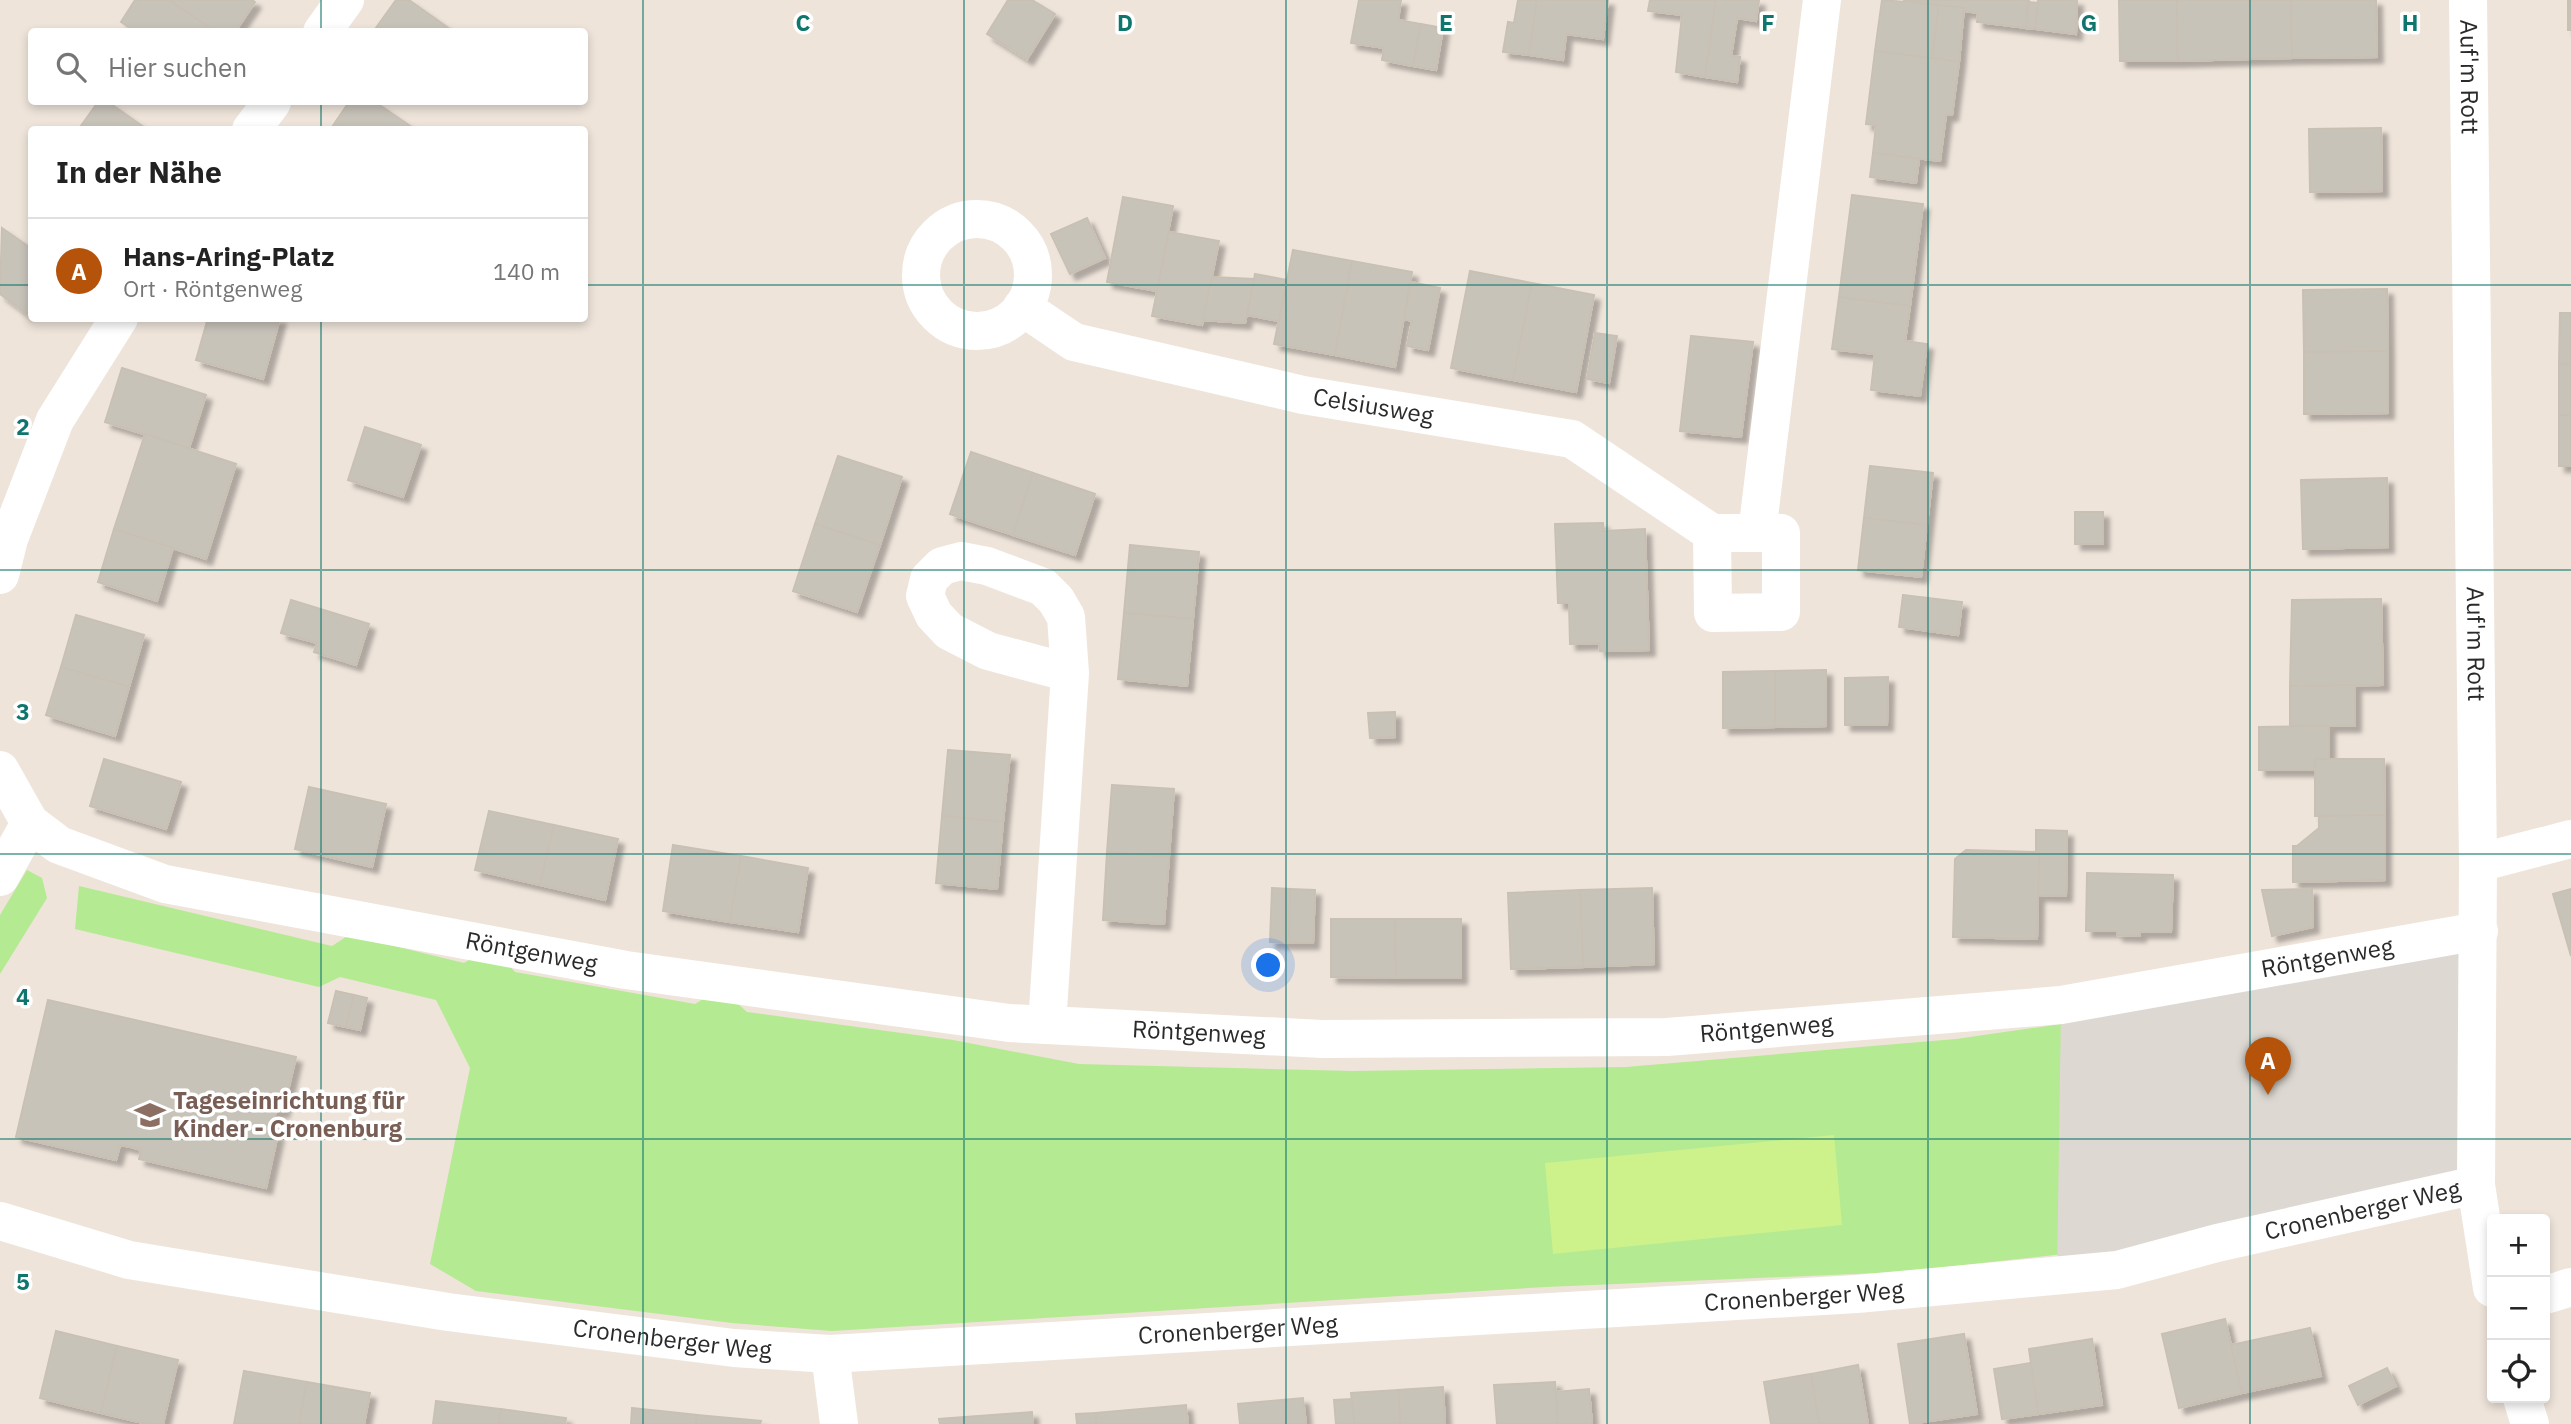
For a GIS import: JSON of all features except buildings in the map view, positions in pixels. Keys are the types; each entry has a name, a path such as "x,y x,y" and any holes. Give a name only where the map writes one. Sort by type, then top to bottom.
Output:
{"street":[{"path":"325,28 345,0"},
{"path":"1757,533 1822,0"},
{"name":"Auf'm Rott","path":"2468,0 2479,863 2476,1185 2490,1277"},
{"path":"254,126 270,105"},
{"name":"Celsiusweg","path":"1022,307 1074,342 1303,395 1572,439 1712,533"},
{"path":"0,575 9,539 55,420 117,322"},
{"path":"1712,533 1781,533 1782,612 1713,613 1712,533"},
{"path":"1047,1025 1070,673"},
{"path":"0,770 30,823 0,877"},
{"name":"Röntgenweg","path":"30,823 59,845 165,884 626,970 1009,1023 1322,1039 1667,1037 2061,1005 2479,931"},
{"path":"2479,863 2571,839"},
{"name":"Cronenberger Weg","path":"0,1221 129,1261 422,1308 734,1348 830,1354 1857,1294 2105,1272 2217,1243 2476,1185"},
{"path":"2550,1293 2571,1287"},
{"path":"830,1354 839,1424"},
{"path":"2524,1403 2530,1424"}],"green space":[{"path":"27,870 42,878 47,898 0,974 0,915"},
{"path":"79,886 332,946 349,935 464,963 474,957 507,963 515,972 695,1004 703,999 737,1003 747,1012 953,1040 1079,1064 1353,1071 1626,1067 1956,1039 2180,1007 2135,1246 1900,1272 1546,1287 832,1331 732,1323 476,1291 430,1264 470,1068 436,1000 340,977 319,987 75,929"},
{"path":"1834,1135 1842,1225 1553,1254 1545,1163"}],"shaded area":[{"path":"2479,931 2476,1185 2057,1276 2061,1005"}],"place":[{"name":"Hans-Aring-Platz","path":"2268,1095"},
{"name":"Tageseinrichtung für Kinder - Cronenburg","path":"150,1115"}]}
